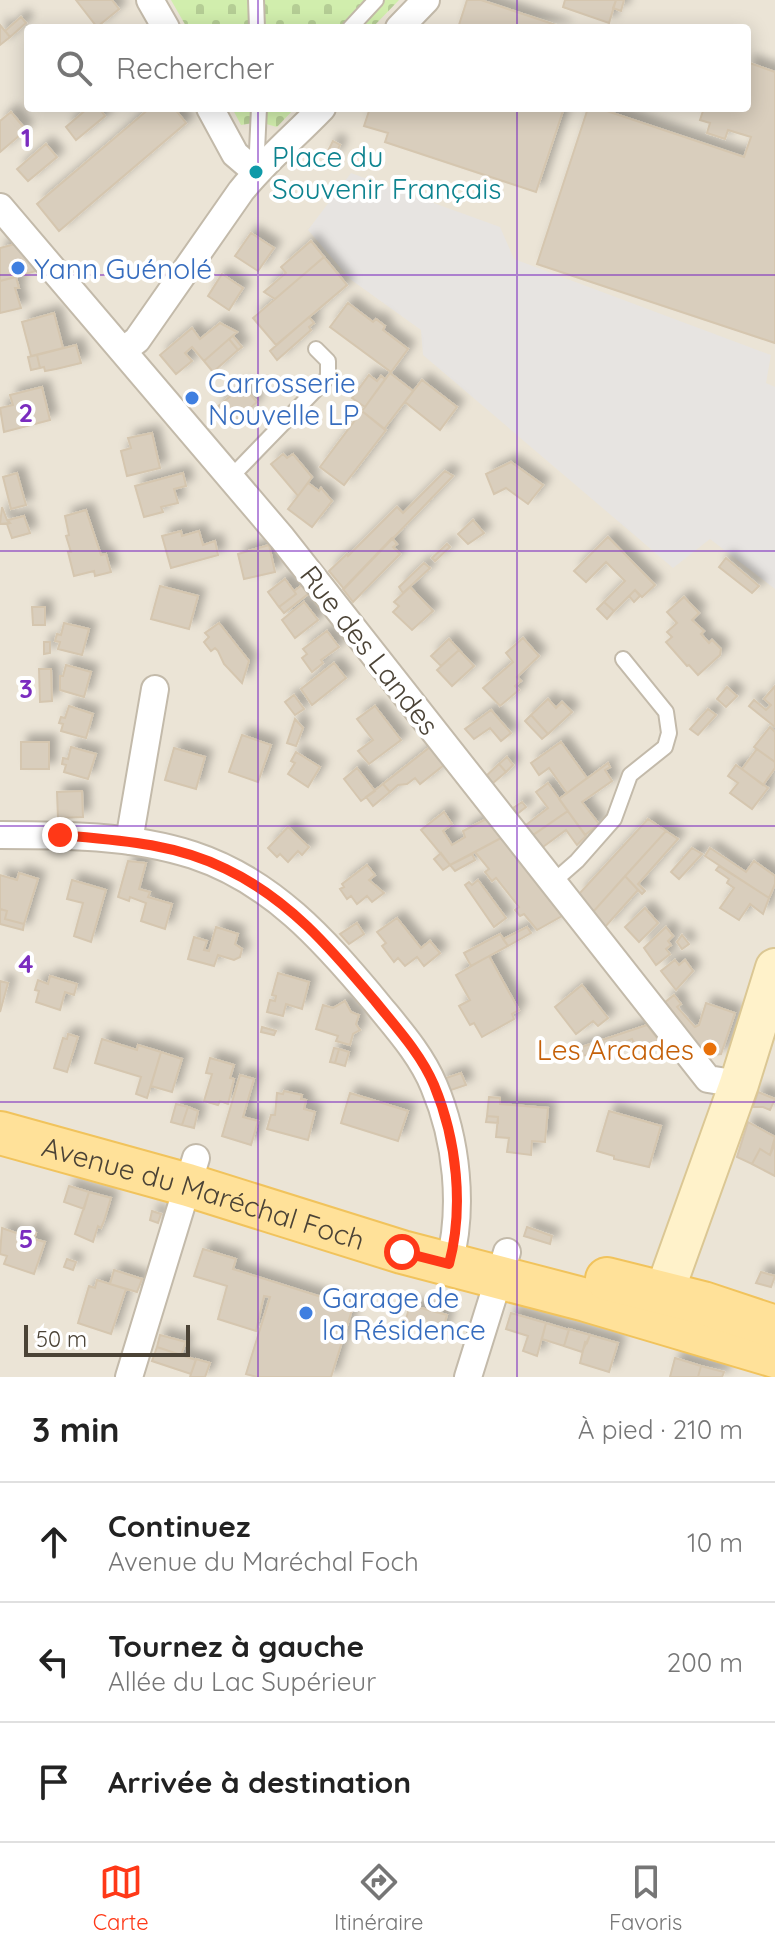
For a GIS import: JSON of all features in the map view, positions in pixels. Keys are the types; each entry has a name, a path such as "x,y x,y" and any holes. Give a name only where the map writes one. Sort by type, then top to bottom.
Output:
{"main road":[{"path":"0,1107 192,1172 410,1229 452,1252 658,1307 703,1303 775,1327"},
{"name":"Avenue du Maréchal Foch","path":"0,1133 192,1172"},
{"path":"503,1265 586,1300 642,1300 775,1356"}],"street":[{"path":"150,0 164,24"},
{"path":"403,24 426,0"},
{"path":"212,112 235,154 256,172"},
{"path":"124,350 137,340 256,172 318,112"},
{"name":"Rue des Landes","path":"0,207 231,477 708,1079 739,1084"},
{"path":"129,841 155,689"},
{"path":"0,835 60,835 129,841 194,855 226,869 280,901 327,944 416,1053 434,1084 446,1119 457,1193 452,1252"},
{"path":"658,1307 739,1084 775,968"},
{"path":"129,1377 192,1172"},
{"path":"468,1377 503,1265"}],"lane":[{"path":"256,0 257,24"},
{"path":"354,24 376,0"},
{"path":"256,172 263,112"},
{"path":"231,477 328,377 328,361 316,349"},
{"path":"553,882 577,861 614,819 630,775 665,747 669,733 666,712 623,659"}],"shaded area":[{"path":"0,0 775,0 775,1377 0,1377"},
{"path":"351,173 500,227 514,259 771,355 766,383 775,387 775,589 710,539 673,568 423,355 421,330 350,279 308,230"}],"green space":[{"path":"171,0 399,0 376,24 185,24"},
{"path":"234,112 291,112 277,127 259,122 241,125"}],"building":[{"path":"76,0 112,0 119,9 101,24 95,24"},
{"path":"467,0 481,0 553,24 459,24"},
{"path":"565,0 616,0 609,23 563,7"},
{"path":"616,0 624,0 621,11 613,8"},
{"path":"21,17 26,23 10,37 5,31"},
{"path":"0,25 10,37 0,45"},
{"path":"751,63 775,72 775,343 537,264 587,112 610,112 744,157 751,137 728,130 725,139 707,133 710,123 700,120 703,112 751,112"},
{"path":"11,112 26,130 0,152 0,121"},
{"path":"83,112 102,112 105,116 76,140 66,127"},
{"path":"145,112 177,112 186,123 59,231 37,204"},
{"path":"369,112 563,112 536,192 385,142 388,133 364,126"},
{"path":"333,141 340,145 334,157 327,153"},
{"path":"46,144 57,157 28,181 17,169"},
{"path":"251,233 274,248 258,271 235,256"},
{"path":"311,241 324,257 275,299 264,292 286,273 281,267"},
{"path":"15,244 36,271 0,281 0,248"},
{"path":"324,257 347,285 276,345 253,318"},
{"path":"222,274 243,288 229,310 208,296"},
{"path":"16,277 19,288 15,288 21,308 0,313 0,281"},
{"path":"348,303 373,322 376,319 385,326 383,330 408,349 391,372 330,327"},
{"path":"54,313 63,348 31,356 22,322"},
{"path":"309,317 314,323 309,327 311,330 277,360 270,351"},
{"path":"220,323 237,332 204,361 192,347 185,353 192,361 176,374 160,355 192,328 200,339"},
{"path":"233,336 242,347 238,350 229,339"},
{"path":"229,339 238,350 213,372 204,361"},
{"path":"76,345 81,363 45,371 44,367 40,368 37,355"},
{"path":"37,355 40,368 31,370 28,357"},
{"path":"390,373 413,391 384,429 362,411"},
{"path":"369,375 377,381 381,376 385,379 365,407 352,398"},
{"path":"422,380 457,407 440,430 405,402"},
{"path":"243,386 257,402 231,426 216,408"},
{"path":"42,387 50,420 4,432 0,408 13,405 10,395"},
{"path":"362,411 386,430 344,485 320,467"},
{"path":"152,433 160,468 127,476 121,451 131,448 128,438"},
{"path":"283,454 287,458 293,454 312,477 298,496 271,464"},
{"path":"511,462 543,485 528,504 506,488 494,494 486,474"},
{"path":"445,471 453,476 344,589 329,571 397,507 403,513"},
{"path":"17,473 26,505 11,509 3,477"},
{"path":"183,473 186,486 174,489 178,503 161,507 163,512 144,517 135,486"},
{"path":"308,483 319,491 321,488 332,501 312,527 288,509"},
{"path":"2,507 7,520 10,523 0,524"},
{"path":"86,510 101,555 106,554 111,572 95,576 94,571 74,576 65,516"},
{"path":"24,516 30,533 12,538 8,520"},
{"path":"473,520 484,533 468,544 458,534"},
{"path":"181,531 182,536 199,531 203,545 215,541 218,555 171,568 162,536"},
{"path":"608,537 655,585 642,597 635,590 614,611 604,602 625,581 606,562 586,582 574,571"},
{"path":"392,538 397,544 393,547 400,554 353,602 343,589"},
{"path":"447,544 450,547 435,561 432,558"},
{"path":"269,545 275,572 244,579 238,554"},
{"path":"726,558 759,586 752,593 719,567"},
{"path":"424,563 430,568 403,593 399,587"},
{"path":"285,579 296,594 279,607 268,592"},
{"path":"306,582 313,590 284,613 279,607"},
{"path":"160,586 198,596 189,629 151,619"},
{"path":"410,587 433,611 412,630 393,612 399,606 394,602"},
{"path":"635,590 640,596 634,602 629,596"},
{"path":"684,597 699,613 692,620 704,631 701,634 721,649 720,655 698,675 666,642 672,637 667,632 677,623 667,612"},
{"path":"304,602 318,620 295,638 282,620"},
{"path":"604,602 614,611 607,619 597,609"},
{"path":"32,607 45,607 45,625 33,625"},
{"path":"64,623 89,629 82,655 58,649 60,642 55,641 57,634 61,635"},
{"path":"219,623 249,661 242,683 224,664 218,651 215,648 211,651 204,642 209,637 205,633"},
{"path":"327,631 339,647 321,660 323,663 312,672 302,658 307,654 303,649"},
{"path":"523,638 539,656 517,677 521,681 515,686 519,690 500,706 483,688 513,662 506,653"},
{"path":"449,639 459,650 441,666 431,656"},
{"path":"44,642 50,642 50,653 44,654"},
{"path":"459,650 474,666 452,686 437,670"},
{"path":"334,663 346,678 312,705 301,689"},
{"path":"66,665 91,672 84,697 60,690 60,676 63,676"},
{"path":"39,669 51,669 52,701 40,702"},
{"path":"775,686 775,727 749,706 754,700 766,710 771,705 764,699"},
{"path":"727,687 737,696 726,707 717,699"},
{"path":"294,695 304,709 295,715 285,702"},
{"path":"548,699 556,708 562,702 572,712 548,734 531,715"},
{"path":"69,706 93,714 86,738 61,731 63,724 59,723 61,717 65,718"},
{"path":"375,706 401,740 369,764 358,751 373,740 357,719"},
{"path":"708,709 716,715 698,735 690,729"},
{"path":"491,710 511,733 501,741 490,728 474,739 465,729"},
{"path":"531,715 548,734 542,739 525,721"},
{"path":"295,719 303,728 296,746 287,743"},
{"path":"770,727 775,732 775,762 754,747"},
{"path":"242,735 271,745 258,782 229,772"},
{"path":"21,742 49,742 49,769 21,769"},
{"path":"561,742 587,778 567,793 549,768 539,775 531,763"},
{"path":"71,747 96,754 88,779 64,772 66,765 62,764 63,758 68,759"},
{"path":"430,747 444,765 420,784 415,778 390,792 383,784"},
{"path":"174,748 205,757 196,789 165,780"},
{"path":"757,749 775,762 775,768 763,785 742,769"},
{"path":"296,752 320,767 308,787 288,774 295,763 291,761"},
{"path":"507,757 513,765 506,772 499,764"},
{"path":"608,763 610,767 605,770 612,781 582,802 599,824 585,835 559,799"},
{"path":"499,764 506,772 493,783 487,775"},
{"path":"736,765 768,788 752,809 730,793 738,783 728,776"},
{"path":"357,768 375,791 361,801 344,779"},
{"path":"548,783 568,811 533,835 526,825 548,808 536,792"},
{"path":"383,784 390,792 373,806 366,797"},
{"path":"82,791 83,817 58,818 57,792"},
{"path":"522,802 526,807 517,814 513,808"},
{"path":"568,811 586,836 577,845 566,830 543,847 533,835"},
{"path":"444,812 452,824 443,831 452,845 465,837 463,831 486,819 501,838 450,865 421,830"},
{"path":"648,819 666,831 593,912 579,894"},
{"path":"288,827 309,847 302,855 298,851 288,862 268,848"},
{"path":"666,831 678,839 638,884 645,891 642,894 625,876"},
{"path":"501,838 562,916 537,930 524,914 520,916 515,910 519,907 496,878 492,881 485,872 489,869 475,852"},
{"path":"692,848 702,854 679,879 671,872"},
{"path":"710,848 746,872 754,861 775,876 769,898 705,856"},
{"path":"441,853 450,865 443,870 434,859"},
{"path":"472,854 475,860 455,871 450,865"},
{"path":"128,861 146,863 139,889 150,892 148,897 172,904 165,929 141,921 146,903 130,897 129,901 118,897"},
{"path":"367,865 375,875 369,880 384,893 372,902 367,896 357,904 351,896 347,899 340,889 344,887 342,884"},
{"path":"719,866 769,898 763,914 750,904 739,920 720,908 734,888 727,883 729,879 716,870"},
{"path":"19,873 38,879 24,924 5,919 7,911 0,909 0,875 17,880"},
{"path":"625,876 638,890 605,927 593,912"},
{"path":"72,880 106,890 91,942 74,936 83,903 67,899"},
{"path":"478,880 506,918 494,927 465,885 469,882 472,885"},
{"path":"645,908 658,923 639,942 625,927"},
{"path":"0,909 7,911 5,919 24,924 23,930 0,924"},
{"path":"397,918 421,948 430,941 440,953 424,966 417,957 405,966 398,958 394,962 382,946 386,943 377,932"},
{"path":"357,923 364,934 349,944 340,934"},
{"path":"216,927 238,934 235,944 242,949 240,957 234,960 218,955 214,966 188,959 194,937 207,941 204,950 209,951"},
{"path":"527,927 531,933 508,946 503,939"},
{"path":"666,927 673,936 668,941 671,945 666,949 670,954 656,965 644,948"},
{"path":"500,934 508,946 471,966 464,953"},
{"path":"682,935 689,944 682,949 677,942"},
{"path":"489,956 519,1010 512,1014 514,1019 482,1037 474,1023 470,1025 459,1006 470,1000 456,975"},
{"path":"675,960 679,965 685,960 693,971 676,990 661,971"},
{"path":"278,973 309,982 302,1009 286,1004 283,1016 267,1012 270,1000 275,1001 276,996 272,995"},
{"path":"50,976 77,984 74,995 65,992 60,1010 36,1002 38,980 48,984"},
{"path":"0,981 8,983 0,1012"},
{"path":"582,985 608,1018 598,1026 593,1021 576,1034 555,1007"},
{"path":"674,995 681,1004 677,1007 695,1027 699,1025 706,1003 735,1013 721,1054 705,1056 664,1003"},
{"path":"345,1001 351,1012 359,1015 356,1024 360,1030 353,1034 350,1045 336,1041 338,1036 316,1029 323,1005 333,1008"},
{"path":"647,1025 660,1042 637,1050 632,1039 605,1052 603,1046 600,1047 599,1041"},
{"path":"262,1027 276,1031 274,1035 261,1032"},
{"path":"68,1034 78,1037 67,1072 54,1068 63,1038 67,1039"},
{"path":"102,1039 137,1050 138,1045 161,1052 147,1098 136,1094 141,1077 95,1063"},
{"path":"599,1041 601,1050 570,1060 567,1052"},
{"path":"334,1048 339,1049 335,1063 330,1062"},
{"path":"339,1049 349,1052 345,1066 335,1063"},
{"path":"161,1052 182,1059 172,1092 151,1086"},
{"path":"210,1058 234,1065 228,1104 204,1101 212,1074 206,1073"},
{"path":"461,1073 466,1085 445,1092 440,1080"},
{"path":"240,1075 254,1079 243,1117 258,1121 251,1145 222,1136"},
{"path":"284,1091 302,1095 301,1099 306,1100 304,1109 315,1112 308,1140 267,1129 271,1115 275,1115 277,1093 283,1094"},
{"path":"758,1092 775,1099 770,1110 753,1107"},
{"path":"350,1093 408,1111 398,1141 341,1123"},
{"path":"489,1097 500,1098 500,1104 548,1108 545,1142 532,1141 531,1155 507,1152 509,1138 496,1137 498,1117 487,1116"},
{"path":"176,1104 188,1107 182,1125 171,1122"},
{"path":"188,1107 198,1111 194,1128 182,1125"},
{"path":"609,1111 661,1126 649,1167 614,1159 614,1156 597,1151"},
{"path":"487,1116 498,1117 498,1123 486,1122"},
{"path":"748,1122 775,1137 770,1155 760,1149 752,1164 737,1157"},
{"path":"775,1143 775,1176 752,1164 760,1149 770,1155"},
{"path":"69,1186 89,1192 84,1209 64,1202"},
{"path":"89,1192 111,1198 93,1242 75,1234"},
{"path":"152,1211 161,1214 158,1223 150,1220"},
{"path":"527,1227 552,1236 550,1244 524,1236"},
{"path":"2,1228 25,1236 29,1229 36,1233 34,1239 45,1242 34,1274 4,1264 7,1256 0,1254"},
{"path":"203,1249 236,1259 233,1269 353,1307 331,1377 257,1377 246,1374 270,1297 264,1296 256,1331 218,1319 227,1286 194,1276"},
{"path":"67,1259 76,1262 73,1270 64,1267"},
{"path":"114,1270 142,1279 137,1292 110,1284"},
{"path":"761,1272 775,1276 771,1287 756,1283"},
{"path":"97,1280 126,1289 111,1334 78,1323 89,1286 95,1288"},
{"path":"410,1305 447,1315 440,1338 404,1326"},
{"path":"511,1313 546,1323 537,1356 523,1351 528,1336 506,1329"},
{"path":"546,1323 569,1330 564,1346 542,1339"},
{"path":"569,1329 590,1335 582,1352 564,1346"},
{"path":"160,1335 186,1342 181,1355 157,1347"},
{"path":"590,1335 618,1343 609,1372 580,1363"},
{"path":"157,1347 196,1360 191,1374 152,1361"},
{"path":"675,1358 701,1366 698,1377 670,1377"},
{"path":"196,1359 210,1363 205,1377 190,1377"},
{"path":"701,1366 724,1372 722,1377 698,1377"}],"place":[{"name":"Place du Souvenir Français","path":"256,172"},
{"name":"Yann Guénolé","path":"18,268"},
{"name":"Carrosserie Nouvelle LP","path":"192,398"},
{"name":"Les Arcades","path":"710,1049"},
{"name":"Garage de la Résidence","path":"306,1313"}],"route":[{"path":"60,835 163,847 194,855 253,883 301,918 327,944 390,1020 416,1053 434,1084 446,1119 457,1193 456,1240 449,1264 402,1252"}]}
